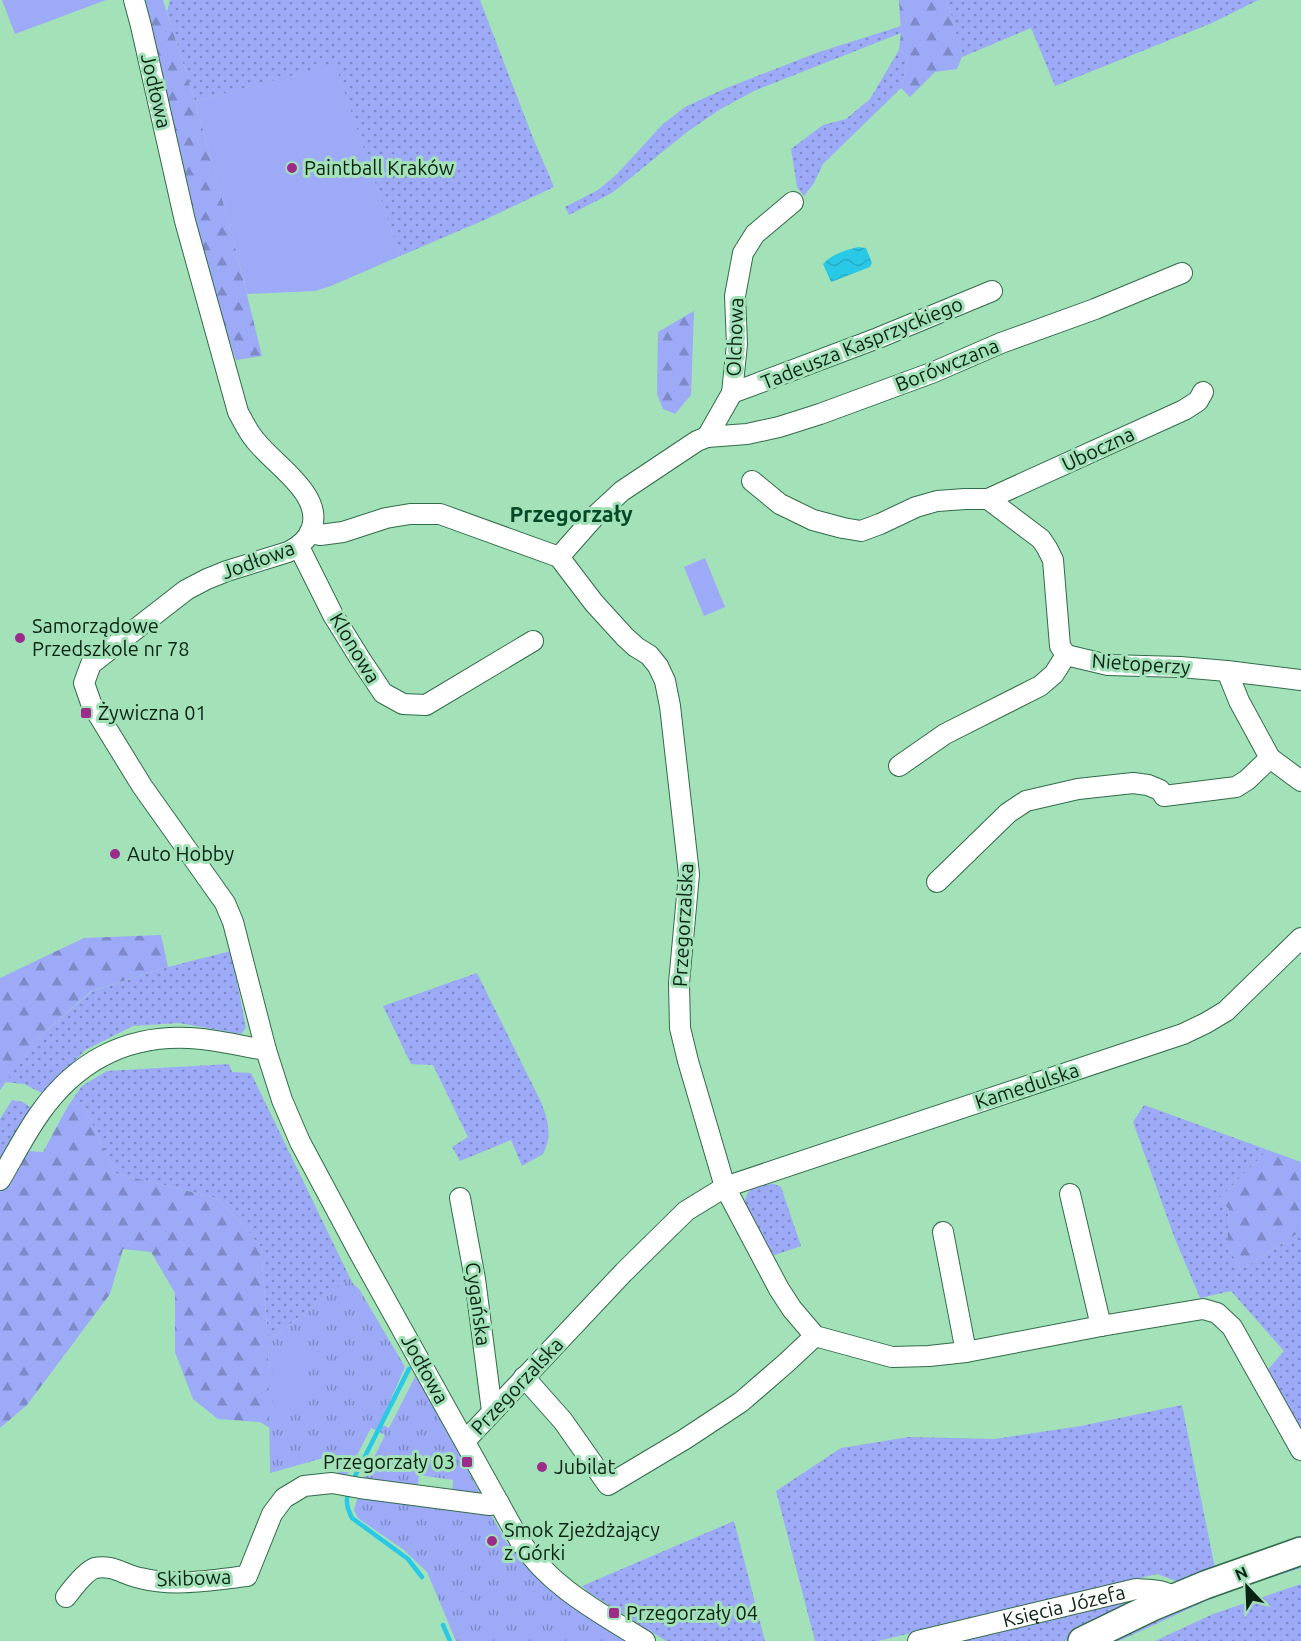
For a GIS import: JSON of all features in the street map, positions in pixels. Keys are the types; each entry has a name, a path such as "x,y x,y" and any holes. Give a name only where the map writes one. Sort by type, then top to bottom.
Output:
{"main road":[{"name":"Księcia Józefa","path":"1083,1641 1152,1607 1237,1573 1301,1551"}],"street":[{"name":"Jodłowa","path":"134,0 185,221 238,412 254,439 307,495 313,518 304,540 288,552 207,579 186,590 91,664 84,682 91,703 142,786 225,903 233,922 266,1050 282,1100 300,1142 527,1552 560,1586 645,1641"},
{"name":"Olchowa","path":"707,437 732,393 737,344 735,296 743,253 755,234 793,202"},
{"name":"Borówczana","path":"707,437 747,434 820,414 934,372 1001,343 1095,309 1182,273"},
{"name":"Tadeusza Kasprzyckiego","path":"732,393 878,338 992,291"},
{"name":"Uboczna","path":"988,500 1184,410 1198,401 1203,392"},
{"path":"304,540 343,532 386,518 410,514 440,514 559,557 597,514 622,491 697,441 707,437"},
{"path":"752,482 780,504 813,520 861,531 916,507 937,501 988,500"},
{"name":"Nietoperzy","path":"988,500 1041,539 1047,548 1053,560 1060,646 1066,656 1108,665 1227,671"},
{"name":"Klonowa","path":"304,540 333,615 383,693 403,704 426,705 533,641"},
{"name":"Przegorzalska","path":"465,1441 624,1272 686,1211 725,1187 680,1028 679,983 689,874 670,706 665,681 658,666 625,637 594,603 559,557"},
{"path":"898,766 945,734 1040,686 1054,674 1066,656"},
{"path":"1301,680 1227,671 1239,701 1270,758 1301,781"},
{"path":"937,882 1008,813 1026,801 1078,789 1133,783 1148,785 1160,790 1164,796 1236,787 1247,780 1270,758"},
{"name":"Kamedulska","path":"725,1187 1183,1034 1226,1011 1301,938"},
{"path":"0,1180 47,1103 68,1080 101,1056 146,1041 171,1038 210,1040 266,1050"},
{"path":"725,1187 779,1289 792,1310 815,1336 892,1357 929,1356 966,1352 1203,1309 1217,1312 1232,1327 1301,1450"},
{"path":"1070,1194 1101,1326"},
{"name":"Cygańska","path":"460,1198 475,1280 492,1411"},
{"path":"943,1232 966,1352"},
{"path":"524,1377 563,1421 608,1485 741,1402 815,1336"},
{"name":"Skibowa","path":"66,1597 93,1568 109,1567 129,1576 155,1582 194,1582 247,1576 272,1514 284,1498 304,1486 332,1483 489,1505 499,1503"},
{"name":"Księcia Józefa","path":"918,1641 1136,1589 1167,1592 1175,1598"}],"green space":[{"path":"2,0 106,0 15,34"},
{"path":"141,0 163,0 195,101 232,234 262,356 236,360 206,273"},
{"path":"170,0 480,0 554,187 400,256 335,65 195,101 167,12"},
{"path":"899,0 949,0 962,57 957,69 935,72 910,97 901,88 908,57 899,50 901,33"},
{"path":"949,0 1258,0 1212,23 1055,86 1031,28 962,57"},
{"path":"901,26 901,33 754,91 719,110 687,132 612,193 569,215 565,207 598,190 617,174 663,124 685,107 816,53"},
{"path":"899,50 908,57 901,88 823,164 814,183 804,196 797,187 791,149 823,125 846,119 870,99"},
{"name":"Paintball Kraków","path":"335,64 400,256 315,291 247,294 195,101"},
{"path":"694,311 691,395 675,414 663,409 657,394 658,332"},
{"path":"705,558 725,607 704,616 684,567"},
{"path":"161,935 168,967 91,991 37,1039 0,1090 0,978 84,938"},
{"path":"231,951 246,1028 241,1034 179,1023 133,1026 85,1050 44,1094 24,1084 5,1082 37,1039 92,991 168,967"},
{"path":"477,973 540,1100 547,1120 549,1134 543,1154 522,1166 511,1140 460,1161 452,1147 468,1137 433,1065 411,1064 383,1006"},
{"path":"229,1064 232,1072 251,1073 350,1278 268,1341 261,1247 243,1225 216,1198 115,1173 82,1102 68,1106 82,1086 107,1071"},
{"path":"12,1100 23,1102 34,1110 0,1165 0,1119"},
{"path":"82,1102 115,1173 216,1198 261,1247 268,1341 270,1428 260,1422 218,1419 193,1399 175,1352 175,1293 151,1252 123,1249 110,1294 27,1405 0,1428 0,1192 29,1151 43,1152 68,1106"},
{"path":"1144,1105 1268,1150 1219,1199 1229,1209 1227,1245 1241,1270 1301,1231 1301,1444 1265,1373 1284,1351 1231,1291 1200,1298 1175,1239 1133,1122"},
{"path":"1268,1150 1301,1162 1301,1231 1241,1270 1227,1245 1229,1209 1219,1199"},
{"path":"774,1184 781,1187 801,1246 769,1257 745,1203 751,1190 759,1186"},
{"path":"350,1278 359,1289 405,1367 380,1424 389,1428 416,1375 483,1498 452,1496 453,1480 419,1475 417,1491 362,1482 385,1435 371,1428 346,1477 337,1472 334,1455 270,1473 268,1341"},
{"path":"272,1350 308,1350 309,1407 273,1408"},
{"path":"1182,1405 1215,1568 1182,1583 1157,1574 878,1641 815,1641 776,1491 841,1448 909,1437 994,1439 1081,1426"},
{"path":"359,1493 484,1511 491,1515 507,1543 632,1641 456,1641 427,1572 404,1550 358,1518 354,1510"},
{"path":"734,1521 765,1641 666,1641 582,1586"},
{"path":"1301,1560 1301,1568 1206,1601 1119,1641 1103,1641"},
{"path":"1301,1584 1301,1641 1155,1641 1213,1614"},
{"path":"1136,1596 1139,1600 1064,1641 954,1641"}],"water":[{"path":"858,247 866,248 872,263 870,267 831,282 823,264 835,255"}],"waterway":[{"path":"352,1482 409,1369"},
{"path":"349,1490 347,1504 352,1518 408,1559 422,1577"},
{"path":"443,1625 450,1641"}],"place":[{"name":"Paintball Kraków","path":"292,168"},
{"name":"Samorządowe Przedszkole nr 78","path":"20,638"},
{"name":"Żywiczna 01","path":"86,713"},
{"name":"Auto Hobby","path":"115,854"},
{"name":"Przegorzały 03","path":"467,1462"},
{"name":"Jubilat","path":"542,1467"},
{"name":"Smok Zjeżdżający z Górki","path":"492,1541"},
{"name":"Przegorzały 04","path":"614,1613"}],"district":[{"name":"Przegorzały","path":"571,514"}]}
